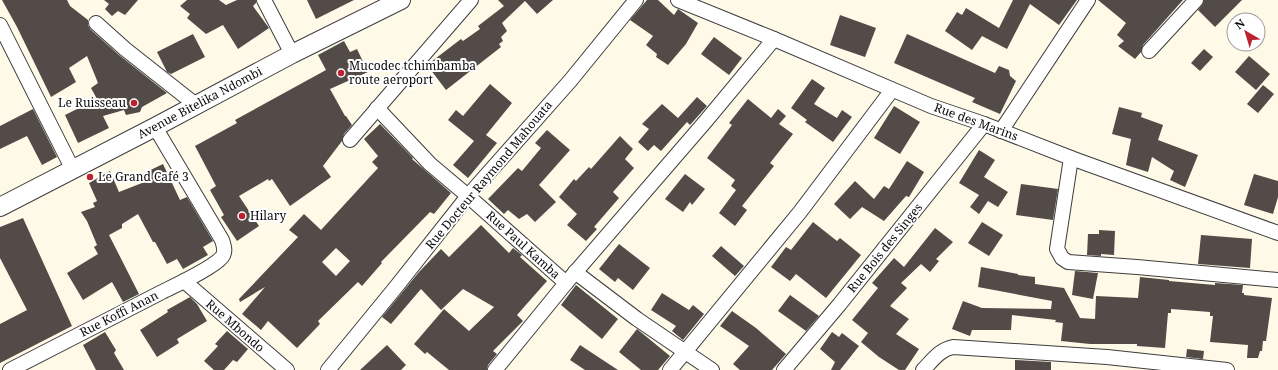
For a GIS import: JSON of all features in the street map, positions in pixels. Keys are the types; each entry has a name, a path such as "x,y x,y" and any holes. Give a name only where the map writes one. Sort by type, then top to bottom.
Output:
{"street":[{"path":"264,0 292,54"},
{"name":"Avenue Bitelika Ndombi","path":"0,207 292,54 401,0"},
{"path":"350,140 471,0"},
{"name":"Rue Docteur Raymond Mahouata","path":"328,370 468,196 570,81 636,0"},
{"name":"Rue des Marins","path":"678,0 774,38 931,106 1001,130 1071,158 1278,232"},
{"path":"1001,130 1088,0"},
{"path":"1149,52 1196,0"},
{"path":"96,23 125,49 196,105"},
{"path":"0,25 73,170"},
{"path":"495,370 575,272 705,122 774,38"},
{"path":"670,370 800,212 892,90"},
{"name":"Rue Paul Kamba","path":"377,108 430,164 566,283"},
{"name":"Rue Bois des Singes","path":"784,370 839,305 984,124"},
{"name":"Rue Koffi Anan","path":"10,370 184,281 215,263 224,254 225,247 222,240 155,127"},
{"path":"1071,158 1057,249 1062,258 1068,262 1278,280"},
{"name":"Rue Paul Kamba","path":"575,272 637,319 712,370"},
{"name":"Rue Mbondo","path":"184,281 287,370"},
{"path":"923,370 945,348 953,346 1107,357 1227,370"}],"building":[{"path":"2,0 67,0 70,6 88,20 90,29 119,55 167,93 142,107 140,112 126,115 124,110 103,116 109,128 78,143 65,115 97,99 91,88 98,83 87,56 69,68 76,82 51,97 17,27"},
{"path":"104,0 138,0 125,15 118,11 112,16 105,9 109,4"},
{"path":"187,0 219,0 226,5 237,0 256,0 256,3 253,6 269,28 238,49 223,25 206,34 187,18 190,14 180,6"},
{"path":"307,0 354,0 316,19"},
{"path":"498,0 553,0 537,14 525,1 502,23 507,31 501,37 503,41 499,44 501,47 446,90 427,65 461,39 463,41 480,29 478,26 504,6"},
{"path":"647,0 658,0 674,15 678,9 698,23 686,44 668,65 656,57 657,54 646,45 653,36 630,20"},
{"path":"1013,0 1077,0 1059,25 1030,4 1007,49 982,36 972,50 945,31 957,12 962,15 966,8 999,28"},
{"path":"1098,0 1183,0 1143,45 1141,52 1135,59 1118,46 1124,41 1117,35 1126,23"},
{"path":"1204,0 1242,0 1230,12 1226,12 1226,16 1215,27 1198,10"},
{"path":"840,15 876,28 865,57 830,45"},
{"path":"193,34 205,57 171,74 167,72 157,52"},
{"path":"907,34 995,73 999,66 1009,70 1010,76 1016,81 1000,114 972,102 975,98 894,63"},
{"path":"714,37 742,58 729,75 701,54"},
{"path":"344,41 350,52 357,49 368,72 330,89 345,116 352,125 344,134 342,141 323,166 331,177 290,206 272,179 269,181 268,179 239,196 259,226 237,241 221,217 224,215 210,190 216,186 195,146 237,123 235,120 326,70 318,55"},
{"path":"1204,49 1213,57 1200,71 1191,63"},
{"path":"1249,56 1270,74 1256,90 1235,72"},
{"path":"812,79 825,88 814,104 837,118 842,110 852,117 833,142 805,122 807,120 791,108"},
{"path":"490,84 512,103 486,135 497,143 468,178 453,165 474,141 448,120 456,110 463,116"},
{"path":"1263,85 1274,94 1258,113 1247,104"},
{"path":"697,97 707,106 690,125 687,122 661,151 654,145 648,151 638,142 649,129 642,124 662,104 678,118"},
{"path":"748,99 771,118 778,109 786,116 779,124 793,134 770,163 774,166 742,206 747,210 735,226 719,213 736,190 731,186 735,180 707,158 732,125 729,123"},
{"path":"894,106 920,122 900,154 874,138"},
{"path":"1119,107 1142,113 1141,117 1163,125 1158,140 1198,155 1185,187 1170,180 1174,171 1152,157 1148,172 1126,165 1131,139 1112,134"},
{"path":"33,109 57,157 42,165 27,136 0,149 0,126"},
{"path":"380,124 413,158 412,159 451,193 434,214 430,212 381,262 382,263 362,286 358,282 318,321 320,324 297,348 268,321 261,330 242,314 265,287 240,302 239,299 298,237 289,230 304,214 321,230 378,168 372,162 378,156 364,139","holes":["336,248 350,261 336,276 322,262"]},
{"path":"547,130 570,150 539,185 556,202 535,222 527,214 519,219 508,210 504,214 488,199 518,168 522,171 541,148 535,143"},
{"path":"620,136 633,149 625,159 634,168 613,192 619,198 594,227 597,229 586,241 567,225 577,214 559,197 574,179 576,181 589,167 591,169"},
{"path":"979,150 995,160 984,177 1008,192 998,207 988,201 979,214 970,207 979,195 959,183"},
{"path":"907,161 924,172 909,197 906,196 884,221 862,207 850,219 834,204 855,181 874,199 884,186 889,189"},
{"path":"163,164 180,200 187,197 213,241 203,247 208,255 183,269 177,259 167,264 138,214 122,224 122,228 109,235 139,294 123,302 112,282 83,300 67,273 98,254 94,247 97,245 87,221 81,212 95,207 93,203 97,201 89,183 110,171 119,192 142,183 138,176"},
{"path":"685,174 705,189 692,205 690,202 683,212 665,199"},
{"path":"1254,174 1278,181 1278,197 1273,214 1244,205"},
{"path":"1021,184 1058,189 1053,220 1016,215"},
{"path":"23,218 72,326 0,363 0,324 27,310 0,258 0,227"},
{"path":"813,222 837,241 840,238 861,255 826,298 796,274 790,281 771,267 786,247 791,250"},
{"path":"982,222 1003,235 989,256 968,243"},
{"path":"481,225 509,253 513,248 522,255 520,257 547,281 517,315 523,321 493,351 497,354 488,365 487,370 449,370 427,352 425,354 414,344 444,309 469,331 494,307 463,289 441,310 421,289 391,324 382,317 419,272 441,249 449,257"},
{"path":"935,228 953,242 936,259 939,261 930,272 921,264 901,283 907,288 890,306 909,319 896,334 919,349 905,370 899,370 879,357 861,342 868,333 852,320 878,288 872,283 894,258 904,267"},
{"path":"1099,230 1115,231 1114,255 1087,255 1088,234 1099,234"},
{"path":"1201,235 1252,239 1250,268 1198,264"},
{"path":"619,244 650,268 633,290 618,278 615,282 599,269"},
{"path":"721,246 744,266 735,276 712,256"},
{"path":"981,267 1035,277 1035,284 1064,288 1080,318 1095,319 1096,296 1138,298 1140,277 1215,285 1215,283 1243,285 1242,293 1244,293 1244,295 1272,298 1266,341 1263,341 1262,351 1260,351 1258,358 1247,358 1248,345 1210,342 1213,316 1210,316 1210,312 1171,309 1171,313 1168,313 1165,348 1137,346 1137,344 1090,344 1061,341 1063,323 1055,322 1056,320 1012,315 1011,330 972,330 970,336 952,329 963,301 982,308 1051,309 1052,301 978,287"},
{"path":"1075,271 1098,273 1093,299 1072,295"},
{"path":"576,285 618,319 602,339 561,305"},
{"path":"662,293 689,310 693,305 704,314 683,340 672,331 676,326 651,310"},
{"path":"790,295 819,316 806,331 778,311"},
{"path":"190,297 197,304 207,321 177,339 179,343 157,357 140,330 168,312 167,310"},
{"path":"732,311 756,328 786,354 772,370 740,370 733,364 749,346 720,326"},
{"path":"637,329 670,356 658,370 641,370 619,352"},
{"path":"227,331 248,349 237,362 233,360 224,370 214,370 204,361 218,346 215,344"},
{"path":"105,332 116,350 114,353 124,370 96,370 83,345"},
{"path":"832,332 839,337 842,333 859,346 840,370 831,370 835,362 820,349"},
{"path":"387,345 406,365 401,370 360,370"},
{"path":"580,345 618,370 585,370 570,360"},
{"path":"1187,349 1204,351 1203,359 1186,357"},
{"path":"1015,360 1051,362 1051,370 1015,370"}],"place":[{"name":"Mucodec tchimbamba route aeroport","path":"341,73"},
{"name":"Le Ruisseau","path":"134,103"},
{"name":"Le Grand Café 3","path":"90,177"},
{"name":"Hilary","path":"242,216"}]}
